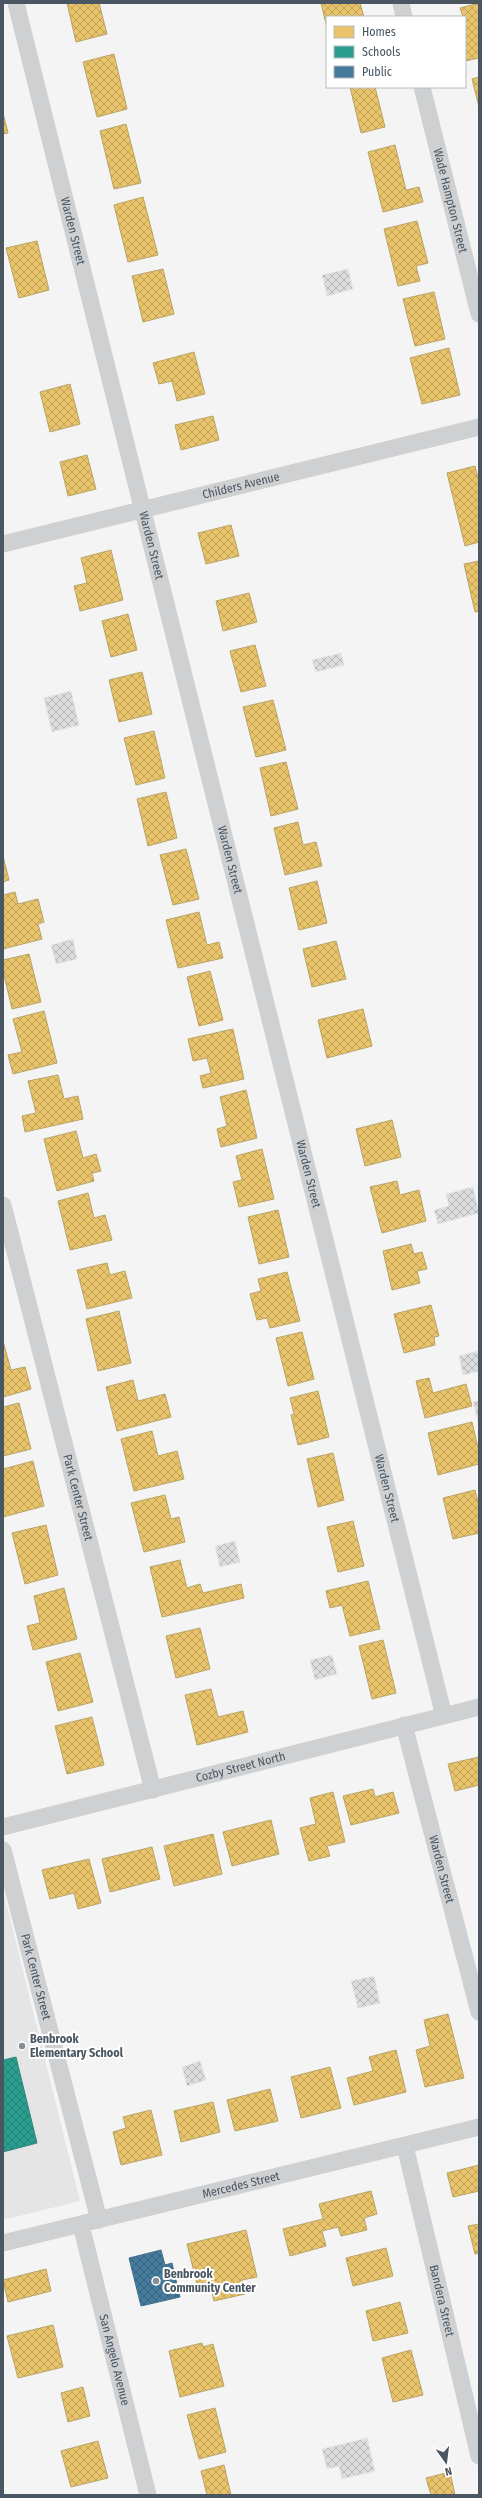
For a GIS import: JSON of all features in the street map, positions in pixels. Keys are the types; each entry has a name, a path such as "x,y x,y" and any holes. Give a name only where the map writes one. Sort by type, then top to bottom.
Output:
{"street":[{"name":"Warden Street","path":"16,3 144,510 444,1716"},
{"path":"401,3 404,16"},
{"name":"Wade Hampton Street","path":"422,88 479,314"},
{"name":"Childers Avenue","path":"3,544 479,427"},
{"name":"Park Center Street","path":"3,1205 153,1790"},
{"name":"Cozby Street North","path":"3,1827 479,1707"},
{"name":"Warden Street","path":"404,1726 479,2012"},
{"name":"Park Center Street","path":"3,1850 99,2220"},
{"name":"Mercedes Street","path":"3,2244 479,2127"},
{"name":"Bandera Street","path":"405,2146 479,2456"},
{"name":"San Angelo Avenue","path":"81,2224 148,2495"}],"shaded area":[{"name":"Benbrook Elementary School","path":"3,1890 80,2201 3,2220"}],"building: Homes":[{"path":"67,3 99,3 107,34 76,42"},
{"path":"321,3 360,3 364,16 326,16 326,24"},
{"path":"479,3 479,58 466,61 466,16 463,16 460,8"},
{"path":"114,54 127,109 97,117 83,62"},
{"path":"479,77 479,107 472,79"},
{"path":"350,88 375,88 385,127 361,133"},
{"path":"3,113 8,133 3,134"},
{"path":"126,124 141,183 114,189 100,131"},
{"path":"395,145 406,190 419,187 423,202 383,212 368,152"},
{"path":"143,197 158,255 128,262 114,205"},
{"path":"417,221 428,263 416,266 420,281 398,286 384,229"},
{"path":"37,241 49,290 19,298 6,248"},
{"path":"163,269 174,314 143,322 132,276"},
{"path":"434,292 445,339 415,346 403,299"},
{"path":"449,348 460,395 422,404 410,358"},
{"path":"194,352 205,394 177,401 172,381 159,384 153,363"},
{"path":"70,384 80,424 50,432 40,392"},
{"path":"213,416 219,440 181,450 175,425"},
{"path":"87,455 96,489 68,496 60,462"},
{"path":"475,466 479,482 479,542 465,546 447,473"},
{"path":"231,525 239,556 206,564 198,533"},
{"path":"111,550 123,600 80,611 74,586 87,583 81,558"},
{"path":"479,561 479,611 475,612 464,564"},
{"path":"249,593 257,622 223,631 216,601"},
{"path":"128,614 137,650 111,657 102,621"},
{"path":"255,645 266,686 241,692 230,651"},
{"path":"142,672 152,714 119,722 109,680"},
{"path":"273,700 286,750 256,757 243,707"},
{"path":"154,731 165,778 136,785 124,738"},
{"path":"286,762 298,809 271,816 260,768"},
{"path":"166,792 177,838 148,846 137,799"},
{"path":"298,822 303,845 316,842 322,866 285,875 274,828"},
{"path":"186,849 199,899 173,905 160,855"},
{"path":"3,856 9,880 3,882"},
{"path":"317,881 327,923 299,930 289,888"},
{"path":"15,892 18,904 38,899 44,922 38,924 42,939 3,949 3,895"},
{"path":"199,912 207,945 219,942 223,958 178,968 166,920"},
{"path":"336,941 346,979 312,987 303,949"},
{"path":"29,954 41,1002 12,1009 3,971 3,960"},
{"path":"210,971 223,1020 199,1026 187,977"},
{"path":"363,1009 372,1046 327,1058 318,1020"},
{"path":"44,1011 57,1063 13,1074 8,1055 22,1052 13,1019"},
{"path":"233,1029 244,1079 203,1088 200,1076 211,1073 207,1058 193,1061 188,1039"},
{"path":"58,1075 64,1099 78,1096 83,1119 25,1132 22,1116 36,1113 28,1081"},
{"path":"246,1090 257,1138 221,1147 217,1129 227,1126 220,1097"},
{"path":"392,1120 401,1157 365,1166 356,1129"},
{"path":"76,1131 83,1158 96,1154 101,1171 92,1173 94,1181 57,1191 44,1139"},
{"path":"262,1149 274,1199 239,1207 233,1182 242,1180 236,1156"},
{"path":"397,1181 400,1195 419,1190 426,1221 382,1233 370,1187"},
{"path":"88,1193 94,1218 105,1215 112,1240 70,1250 58,1201"},
{"path":"278,1210 289,1257 259,1264 248,1217"},
{"path":"411,1244 414,1254 422,1252 427,1269 417,1271 420,1283 392,1290 383,1251"},
{"path":"107,1263 110,1275 125,1271 132,1298 87,1309 77,1270"},
{"path":"287,1272 300,1321 270,1328 267,1318 257,1320 250,1294 261,1291 258,1279"},
{"path":"431,1305 439,1336 434,1337 435,1345 404,1353 394,1314"},
{"path":"119,1311 131,1363 98,1371 86,1319"},
{"path":"302,1332 314,1379 288,1386 276,1338"},
{"path":"3,1341 11,1370 25,1367 31,1389 3,1397"},
{"path":"429,1378 433,1393 466,1384 472,1406 425,1418 416,1381"},
{"path":"133,1380 138,1401 165,1394 171,1417 117,1431 106,1387"},
{"path":"318,1391 329,1437 298,1445 291,1415 294,1414 290,1398"},
{"path":"19,1403 31,1449 3,1456 3,1407"},
{"path":"472,1422 479,1452 479,1464 438,1475 428,1433"},
{"path":"152,1431 158,1456 177,1451 184,1479 134,1491 121,1439"},
{"path":"333,1453 344,1500 318,1507 307,1459"},
{"path":"33,1461 44,1506 3,1517 3,1469"},
{"path":"475,1490 479,1506 479,1533 453,1539 443,1498"},
{"path":"165,1495 171,1519 179,1517 185,1542 144,1552 131,1503"},
{"path":"353,1521 364,1566 338,1572 327,1527"},
{"path":"46,1525 58,1575 25,1584 12,1533"},
{"path":"180,1560 187,1588 200,1584 203,1593 241,1584 244,1598 162,1617 150,1567"},
{"path":"368,1581 380,1629 350,1636 342,1605 330,1608 326,1591"},
{"path":"64,1588 77,1639 33,1650 27,1626 40,1623 34,1596"},
{"path":"200,1628 210,1669 176,1678 166,1636"},
{"path":"383,1640 396,1693 372,1699 359,1646"},
{"path":"80,1653 93,1702 58,1711 46,1662"},
{"path":"211,1689 218,1717 243,1711 248,1732 197,1745 185,1695"},
{"path":"92,1717 104,1765 67,1774 55,1726"},
{"path":"479,1757 479,1785 455,1791 448,1764"},
{"path":"373,1789 375,1797 393,1792 399,1813 351,1825 343,1796"},
{"path":"333,1792 345,1842 327,1846 330,1856 309,1861 300,1828 316,1824 310,1798"},
{"path":"271,1820 279,1854 232,1866 223,1832"},
{"path":"213,1834 222,1874 174,1886 164,1846"},
{"path":"152,1847 160,1879 110,1892 102,1859"},
{"path":"89,1859 101,1903 78,1909 74,1893 50,1899 42,1870"},
{"path":"448,2014 464,2078 425,2087 416,2050 430,2046 424,2020"},
{"path":"396,2050 406,2092 354,2105 347,2078 373,2071 369,2057"},
{"path":"330,2067 341,2108 301,2118 291,2077"},
{"path":"270,2089 278,2121 235,2131 227,2100"},
{"path":"213,2102 220,2132 181,2142 174,2111"},
{"path":"151,2110 162,2155 121,2165 113,2132 126,2128 123,2117"},
{"path":"479,2165 479,2191 453,2197 447,2173"},
{"path":"371,2191 377,2214 364,2218 367,2230 341,2236 338,2227 322,2231 326,2246 290,2256 283,2229 323,2219 319,2204"},
{"path":"479,2224 479,2253 475,2254 468,2226"},
{"path":"246,2230 257,2277 242,2280 245,2294 214,2301 210,2285 198,2288 187,2244"},
{"path":"386,2248 393,2276 353,2286 346,2258"},
{"path":"46,2269 51,2291 8,2302 3,2280"},
{"path":"400,2302 408,2333 373,2341 366,2311"},
{"path":"53,2325 63,2367 18,2378 7,2336"},
{"path":"202,2343 203,2347 213,2344 224,2386 180,2397 169,2351"},
{"path":"411,2350 423,2395 393,2402 382,2358"},
{"path":"83,2387 90,2416 68,2422 61,2393"},
{"path":"215,2408 226,2452 199,2459 187,2415"},
{"path":"98,2441 108,2478 71,2487 61,2451"},
{"path":"224,2465 231,2495 207,2495 201,2471"},
{"path":"450,2472 455,2495 431,2495 426,2478"}],"building: Schools":[{"path":"16,2057 37,2143 3,2152 3,2060"}],"building: Public":[{"name":"Benbrook Community Center","path":"161,2250 165,2265 172,2263 180,2297 141,2306 129,2258"}],"building: Other":[{"path":"348,269 353,289 327,296 322,275"},
{"path":"341,653 344,665 316,672 312,660"},
{"path":"71,691 79,725 52,732 44,698"},
{"path":"73,939 77,959 56,964 51,945"},
{"path":"473,1187 479,1213 438,1224 434,1210 449,1206 446,1194"},
{"path":"478,1351 479,1371 463,1375 459,1356"},
{"path":"479,1400 479,1425 473,1402"},
{"path":"235,1541 240,1562 220,1567 215,1546"},
{"path":"332,1655 337,1674 315,1680 310,1660"},
{"path":"374,1976 380,2003 358,2008 351,1981"},
{"path":"200,2061 206,2080 187,2086 182,2067"},
{"path":"367,2438 375,2471 342,2479 339,2466 327,2469 322,2449"}],"place":[{"name":"Benbrook Elementary School","path":"22,2046"},
{"name":"Benbrook Community Center","path":"156,2281"}]}
